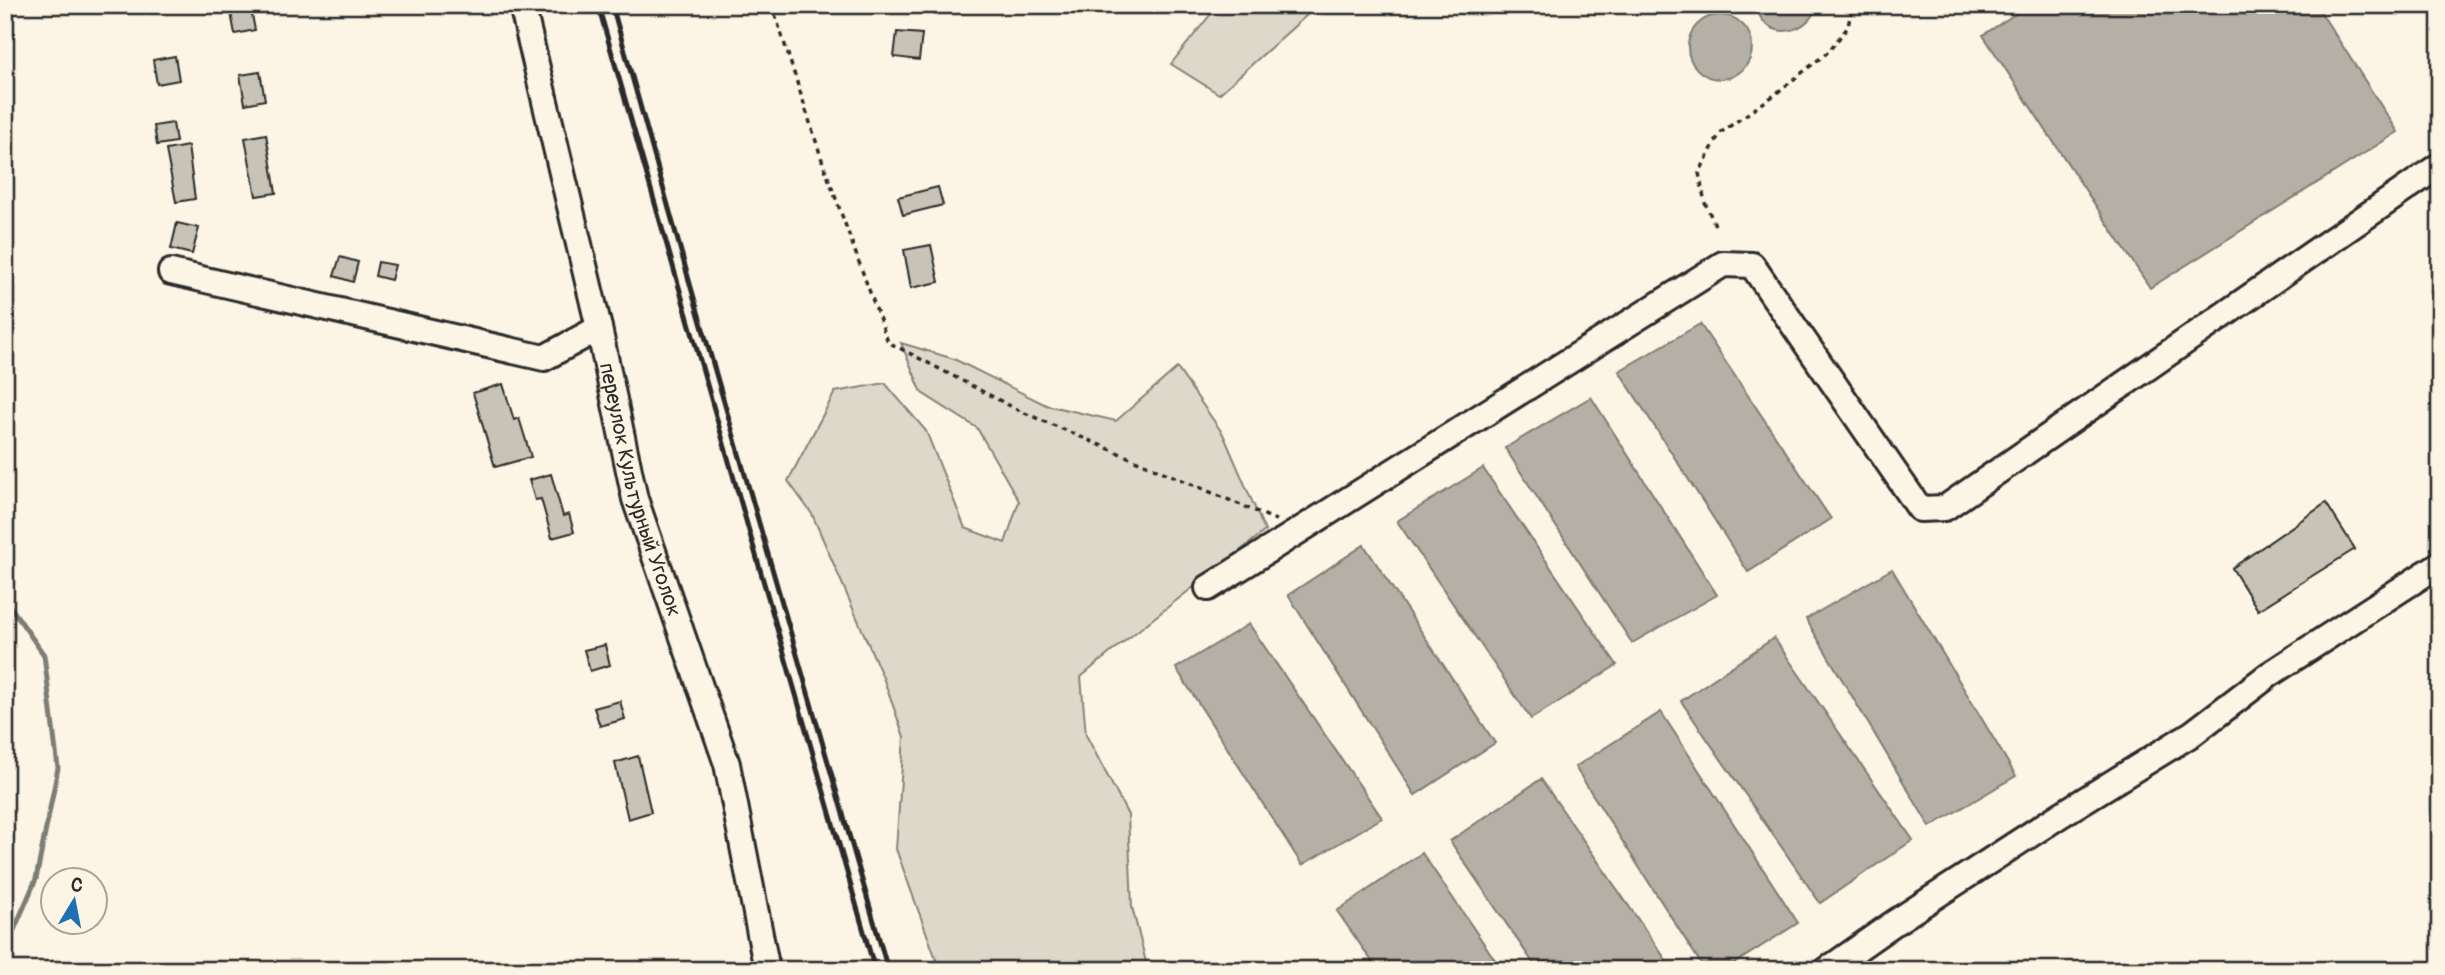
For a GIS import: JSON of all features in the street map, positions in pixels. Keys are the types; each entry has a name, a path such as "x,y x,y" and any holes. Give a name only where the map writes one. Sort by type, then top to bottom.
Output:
{"street":[{"name":"переулок Культурный Уголок","path":"522,5 599,328 635,499 727,764 767,970"},
{"path":"1209,588 1723,264 1752,265 1920,509 1945,508 2440,165"},
{"path":"171,272 544,358 599,328"},
{"path":"1827,970 1894,923 2062,814 2193,733 2270,674 2440,564"}],"path":[{"path":"772,5 824,166 888,342 1020,411 1301,530"},
{"path":"1715,225 1705,203 1699,173 1720,133 1773,96 1828,52 1848,27 1852,5"}],"shaded area":[{"path":"1218,5 1318,5 1219,94 1171,64"},
{"path":"1755,5 1817,5 1809,20 1786,31 1770,27 1762,19"},
{"path":"2029,5 2316,5 2398,132 2150,288 1983,35"},
{"path":"1720,15 1738,21 1746,29 1752,47 1746,65 1738,73 1720,79 1702,73 1694,65 1688,47 1694,29 1702,21"},
{"path":"1700,324 1831,519 1748,572 1619,371"},
{"path":"901,343 954,359 1046,405 1116,421 1177,368 1223,434 1265,531 1081,677 1086,735 1128,815 1132,907 1148,970 940,970 896,849 904,737 884,680 812,514 788,481 835,392 885,383 926,431 965,528 1005,543 1019,501 977,428 922,393"},
{"path":"1591,397 1717,595 1632,643 1505,448"},
{"path":"1483,468 1617,665 1531,719 1397,521"},
{"path":"1364,545 1495,743 1415,795 1288,595"},
{"path":"1892,569 2016,776 1930,827 1806,619"},
{"path":"1249,624 1382,818 1302,865 1176,668"},
{"path":"1774,638 1913,840 1820,903 1681,701"},
{"path":"1661,712 1798,923 1724,970 1705,970 1575,767"},
{"path":"1541,779 1673,970 1538,970 1450,841"},
{"path":"1422,853 1502,970 1378,970 1337,911"}],"building":[{"path":"251,10 255,30 235,34 231,13"},
{"path":"897,32 922,34 919,60 894,57"},
{"path":"175,56 179,80 157,84 153,60"},
{"path":"260,72 265,100 245,104 240,75"},
{"path":"173,123 176,142 157,145 154,126"},
{"path":"266,134 276,193 256,196 245,138"},
{"path":"188,146 195,199 176,202 166,150"},
{"path":"938,187 943,205 903,215 898,197"},
{"path":"177,223 199,228 192,254 171,249"},
{"path":"931,245 939,282 911,288 904,250"},
{"path":"340,257 358,262 353,282 334,276"},
{"path":"378,262 395,265 391,280 375,276"},
{"path":"503,384 514,420 519,418 531,457 495,467 473,393"},
{"path":"551,474 563,516 569,514 574,532 552,538 541,499 535,500 529,480"},
{"path":"2326,503 2355,549 2258,610 2232,568"},
{"path":"605,645 610,665 590,671 584,650"},
{"path":"620,701 625,719 600,726 594,708"},
{"path":"638,756 651,812 628,819 615,763"}],"waterway":[{"path":"5,599 44,655 58,768 36,879 5,951"}],"railway":[{"path":"598,5 875,970"},
{"path":"612,5 888,970"}]}
